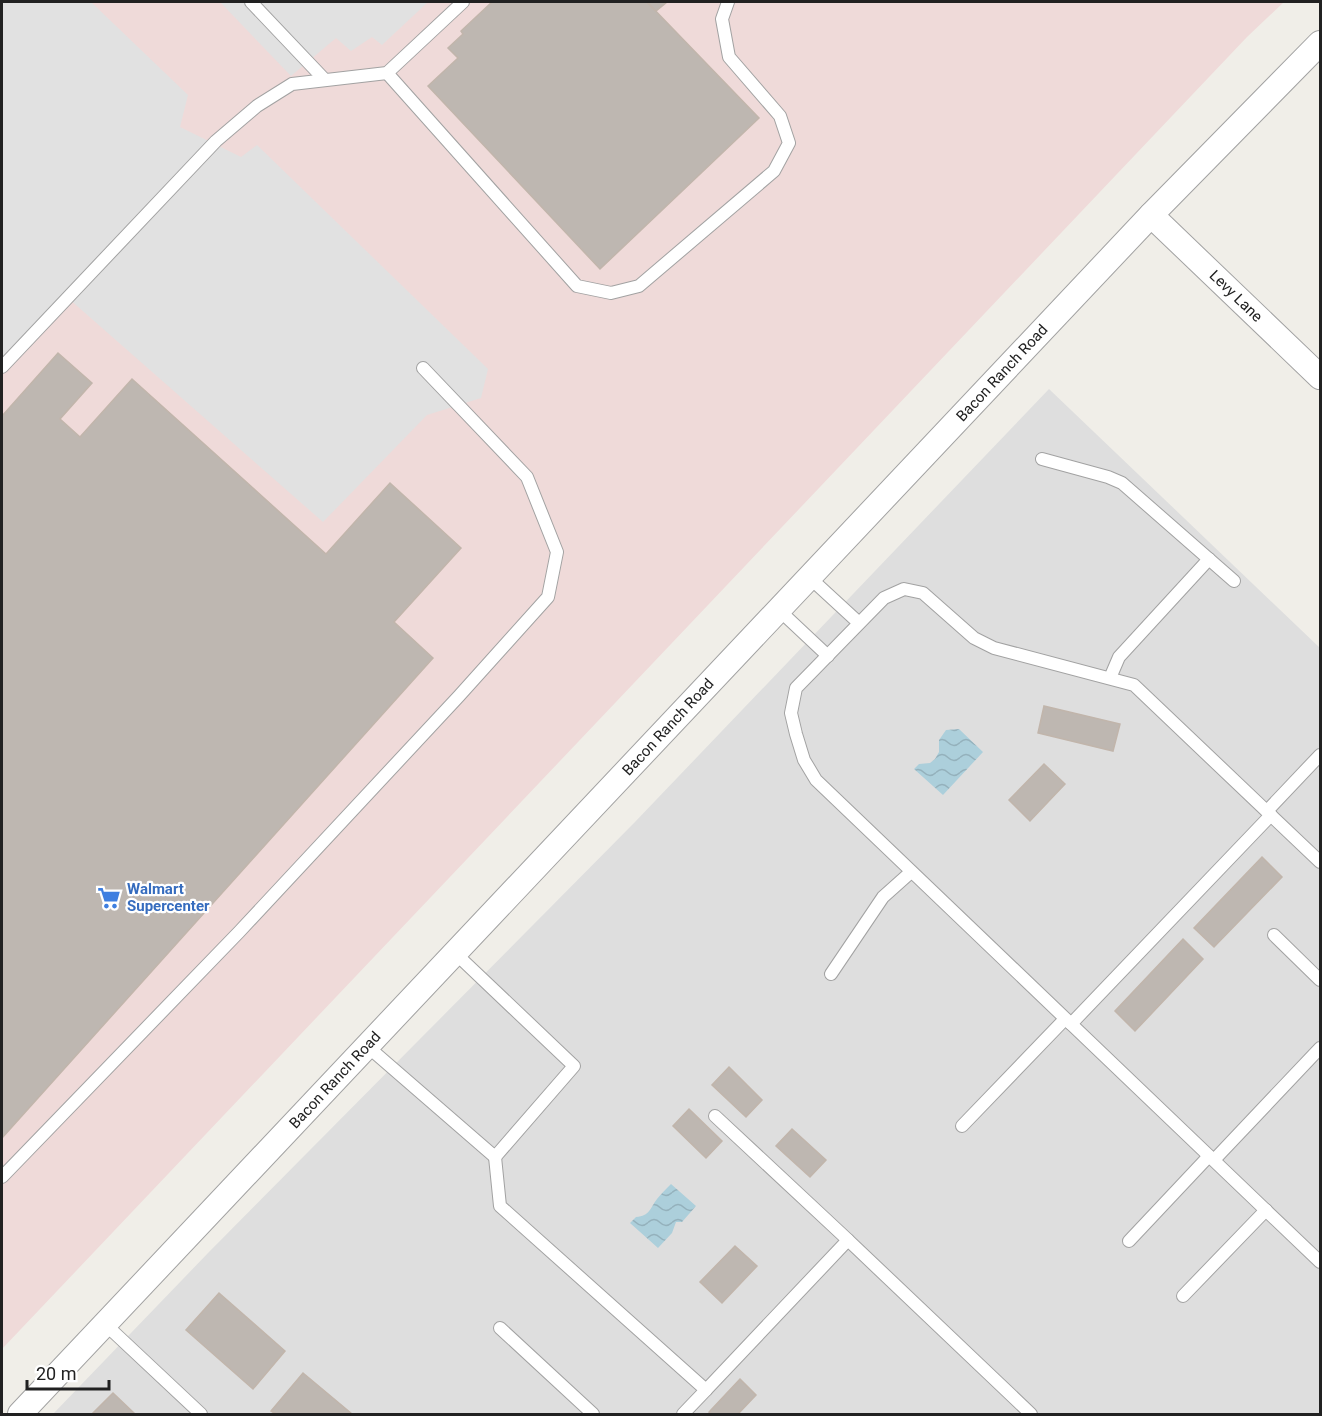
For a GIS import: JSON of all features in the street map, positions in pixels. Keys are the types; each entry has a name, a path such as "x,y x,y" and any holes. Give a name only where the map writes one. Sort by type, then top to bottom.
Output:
{"street":[{"name":"Bacon Ranch Road","path":"20,1414 1151,215 1320,43"},
{"name":"Levy Lane","path":"1151,215 1320,377"}],"lane":[{"path":"251,2 325,80"},
{"path":"2,367 216,141 257,106 292,84 387,73 463,2"},
{"path":"387,73 577,286 611,294 639,286 774,171 789,143 780,116 729,57 722,19 728,2"},
{"path":"2,1177 247,923 548,597 557,552 527,477 423,369"},
{"path":"1041,459 1122,483 1234,581"},
{"path":"1110,678 1119,657 1209,559"},
{"path":"809,577 859,623"},
{"path":"1320,862 1134,685 994,648 974,638 923,593 904,589 884,598 796,688 791,713 804,760 816,780 1320,1262"},
{"path":"778,610 828,656"},
{"path":"962,1126 1068,1022 1269,813 1320,755"},
{"path":"831,974 884,897 911,872"},
{"path":"1274,935 1320,980"},
{"path":"455,953 574,1066 495,1157"},
{"path":"367,1046 495,1157 500,1206 706,1390"},
{"path":"1129,1241 1320,1048"},
{"path":"715,1116 1031,1414"},
{"path":"1183,1296 1266,1210"},
{"path":"684,1414 848,1240"},
{"path":"105,1324 201,1414"},
{"path":"500,1328 593,1414"}],"shaded area":[{"path":"2,2 1284,2 1247,37 2,1349"},
{"path":"2,2 91,2 188,95 180,127 241,157 257,145 488,369 481,398 427,415 323,522 68,298 2,367"},
{"path":"220,2 428,2 382,45 372,37 351,51 336,38 291,76"},
{"path":"1049,389 1320,648 1320,1414 53,1414 208,1253 634,823"}],"water":[{"path":"959,729 983,752 943,795 914,769 919,764 930,763 935,759 939,752 939,740 946,730"},
{"path":"671,1184 696,1206 682,1222 676,1222 672,1233 658,1248 630,1223 636,1217 647,1213"}],"building":[{"path":"492,2 647,2 759,118 600,269 428,86 458,58 448,48 463,34 461,31"},
{"path":"647,2 667,2 656,11"},
{"name":"Walmart Supercenter","path":"58,353 92,383 60,419 80,437 132,379 326,554 390,483 461,548 394,622 433,658 2,1138 2,416"},
{"path":"1044,706 1120,724 1113,751 1038,733"},
{"path":"1044,764 1065,784 1030,821 1009,800"},
{"path":"1262,857 1282,877 1214,947 1194,928"},
{"path":"1183,939 1203,959 1135,1031 1115,1011"},
{"path":"729,1067 762,1100 746,1117 712,1085"},
{"path":"689,1109 722,1141 706,1158 673,1126"},
{"path":"792,1129 826,1160 810,1177 776,1146"},
{"path":"735,1246 757,1266 722,1303 700,1282"},
{"path":"219,1293 285,1351 253,1389 186,1330"},
{"path":"303,1373 352,1414 276,1414 271,1411"},
{"path":"740,1379 756,1395 738,1414 709,1412"},
{"path":"113,1393 135,1414 92,1414"}],"place":[{"name":"Walmart Supercenter","path":"109,898"}]}
